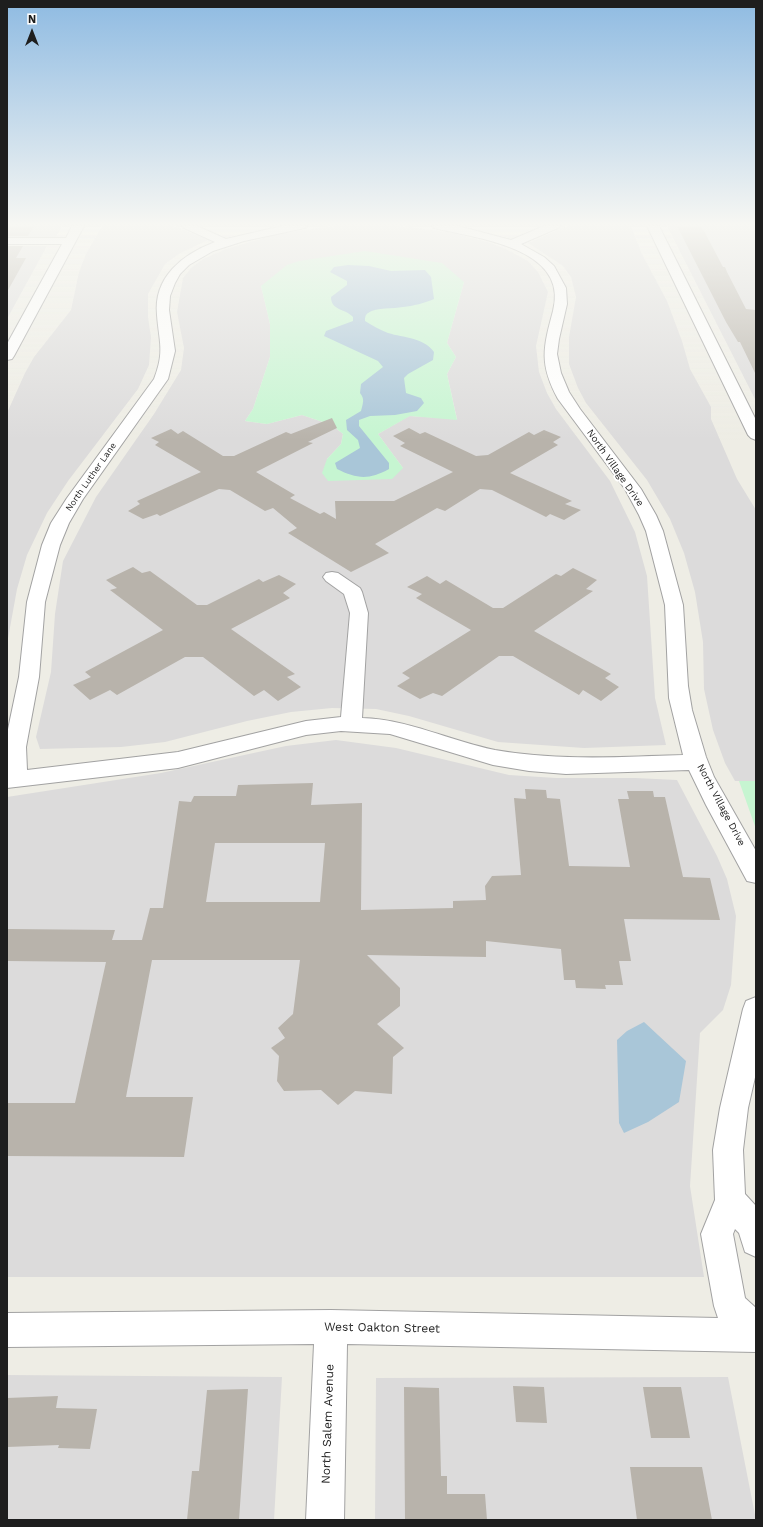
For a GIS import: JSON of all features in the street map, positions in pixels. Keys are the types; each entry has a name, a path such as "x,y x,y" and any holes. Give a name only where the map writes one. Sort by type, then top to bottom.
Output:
{"street":[{"path":"7,356 39,297"},
{"name":"North Luther Lane","path":"12,779 15,747 29,677 36,602 51,545 63,518 75,498 161,379 167,360 168,340 163,310 165,297"},
{"name":"North Village Drive","path":"562,297 552,339 550,356 558,385 575,413 633,490 654,529 675,611 677,682 682,708 697,762 708,786 744,849 756,874"},
{"path":"688,297 756,435"},
{"path":"332,577 353,592 360,613 352,724"},
{"path":"12,779 178,760 306,728 352,724 390,727 493,757 529,763 566,766 697,762"},
{"path":"756,1008 734,1108 728,1150 730,1200 717,1234 730,1306 756,1334"},
{"path":"730,1200 753,1226 756,1240"},
{"name":"West Oakton Street","path":"7,1330 331,1327 756,1334"},
{"name":"North Salem Avenue","path":"325,1520 331,1327"}],"shaded area":[{"path":"7,297 19,297 7,319"},
{"path":"74,297 148,297 148,317 151,337 149,365 138,389 68,481 47,513 27,555 17,589 7,644 7,413 34,357 71,310"},
{"path":"180,297 264,297 270,324 270,357 253,409 245,421 267,424 302,415 332,425 343,434 341,444 327,459 403,468 378,434 409,416 457,419 447,374 456,357 447,343 460,297 547,297 536,346 539,372 547,393 556,409 610,481 635,532 647,576 655,698 666,745 584,748 498,742 409,716 376,709 332,708 291,712 247,721 165,742 121,747 40,749 36,737 51,672 55,614 63,561 96,497 154,414 181,370 184,348 177,312"},
{"path":"576,297 665,297 682,341 690,369 711,407 711,419 737,479 756,510 756,781 735,781 725,763 713,730 704,689 703,642 695,592 684,553 670,519 647,480 586,403 578,388 569,364 569,337"},
{"path":"703,297 756,297 756,401"},
{"path":"336,740 396,748 509,775 556,778 635,778 677,780 717,856 727,879 736,916 731,985 723,1010 700,1033 690,1186 704,1277 7,1277 7,797 161,773 286,746"},
{"path":"7,1375 282,1377 274,1520 7,1520"},
{"path":"728,1377 756,1520 375,1520 376,1378"}],"green space":[{"path":"264,297 460,297 447,343 456,357 447,374 457,420 410,416 378,434 403,468 392,479 328,481 322,473 327,459 341,444 343,434 332,425 302,415 267,424 245,421 253,409 270,357 270,324"},
{"path":"739,781 756,781 756,829"}],"water":[{"path":"331,297 434,297 434,299 411,306 385,308 372,311 366,316 365,321 376,328 424,343 434,352 433,360 408,374 404,378 406,393 421,398 424,403 417,411 395,415 370,416 359,420 359,426 389,463 389,469 375,475 363,477 351,475 337,469 335,463 360,448 358,440 347,430 346,420 361,411 363,397 360,393 361,384 383,367 378,361 324,336 326,331 353,321 353,317 350,314 333,305"},
{"path":"644,1022 686,1061 679,1102 648,1122 624,1133 619,1123 617,1040 627,1031"}],"building":[{"path":"713,297 740,297 746,309 756,310 756,375 740,342 738,342"},
{"path":"332,418 337,428 308,442 313,443 256,472 295,495 290,498 320,514 324,512 336,519 335,501 394,501 453,472 400,446 405,443 393,436 409,428 420,434 425,432 476,456 488,455 529,432 534,435 544,430 561,437 553,442 558,445 510,473 572,501 565,504 581,510 564,520 550,514 546,517 492,490 480,489 445,511 437,508 375,544 389,553 351,572 288,533 297,528 273,508 265,511 230,490 219,489 160,516 157,514 143,519 128,511 140,504 137,501 201,472 155,445 159,442 151,438 171,429 178,434 183,431 223,456 234,456 286,432 291,434"},
{"path":"133,567 142,573 150,571 197,605 207,605 259,579 263,582 279,575 296,584 283,593 290,598 231,629 295,674 287,677 301,687 278,701 264,690 254,696 203,657 185,657 117,695 110,690 90,700 73,685 91,677 85,672 163,630 110,590 117,588 106,580"},
{"path":"573,568 597,580 586,589 593,591 534,631 611,674 605,678 619,687 601,701 583,690 579,695 513,656 499,656 442,696 433,693 420,699 397,686 410,678 402,673 471,630 416,598 422,594 407,587 427,576 440,584 446,580 493,608 503,608 556,574 561,576"},
{"path":"313,783 311,805 362,803 361,910 453,908 453,901 486,900 485,886 492,876 521,875 514,798 526,799 525,789 546,790 547,798 560,799 569,866 630,867 618,799 629,799 627,791 653,791 654,797 665,797 683,877 710,878 720,920 624,919 631,961 619,961 623,985 605,985 606,989 576,988 575,980 564,980 561,949 486,941 486,957 367,955 400,988 400,1006 377,1024 404,1048 393,1057 392,1094 355,1091 338,1105 321,1090 284,1091 277,1081 279,1056 271,1048 285,1038 278,1028 293,1014 300,960 152,960 126,1097 193,1097 184,1157 7,1156 7,1103 75,1103 106,962 7,961 7,929 115,930 112,940 142,940 150,908 163,908 179,801 191,802 194,796 236,796 238,785","holes":["215,843 325,843 320,902 206,902"]},
{"path":"513,1386 544,1387 547,1423 516,1422"},
{"path":"404,1387 439,1388 441,1476 447,1476 447,1494 485,1494 487,1520 405,1520"},
{"path":"643,1387 681,1387 690,1438 651,1438"},
{"path":"248,1389 239,1520 187,1520 192,1471 199,1471 207,1390"},
{"path":"58,1396 56,1408 97,1409 90,1449 58,1448 59,1445 7,1447 7,1398"},
{"path":"630,1467 702,1467 712,1520 637,1520"}]}
